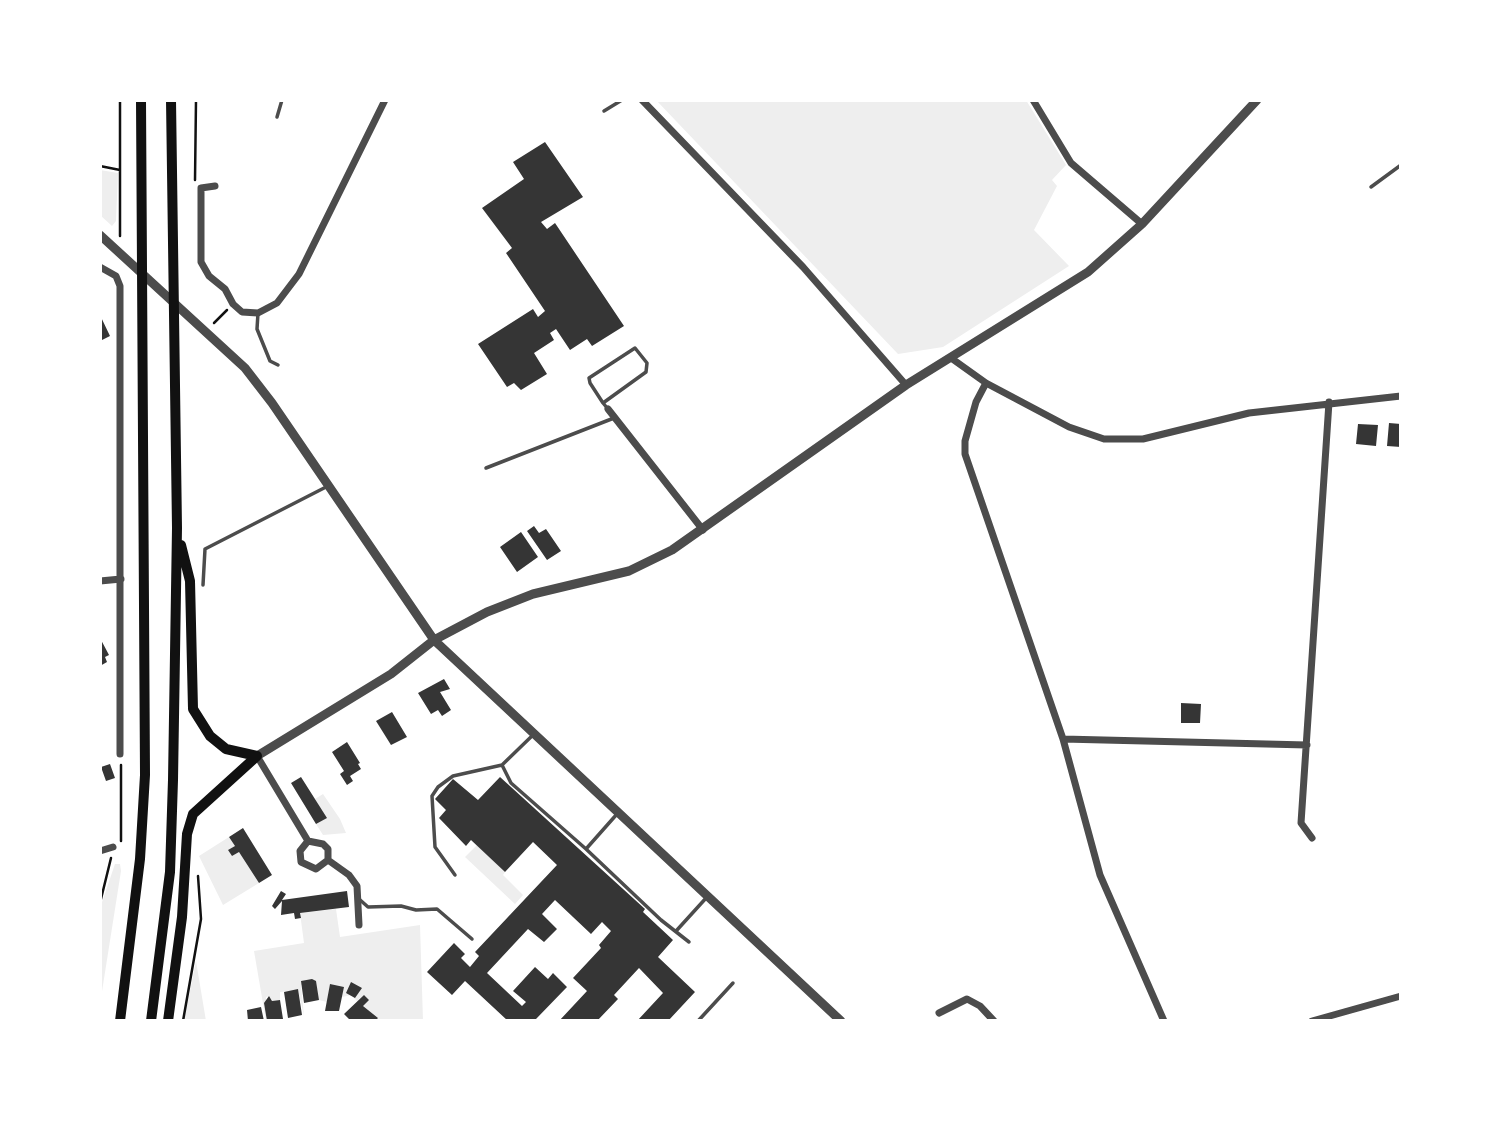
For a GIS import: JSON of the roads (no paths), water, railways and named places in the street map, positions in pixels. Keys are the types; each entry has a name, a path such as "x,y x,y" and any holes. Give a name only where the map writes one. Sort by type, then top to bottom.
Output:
{"highway":[{"path":"120,1021 140,859 145,775 141,100"},
{"path":"151,1021 170,873 177,528 171,100"},
{"path":"177,528 190,581 193,709 210,736 226,750 257,756"},
{"path":"168,1021 182,917 187,834 193,814 257,756"}],"street":[{"path":"215,186 201,188 201,262 209,276 225,289 233,304 242,312 258,313 277,303 299,274 385,100"},
{"path":"642,100 803,267 906,385"},
{"path":"1033,100 1072,163 1142,224"},
{"path":"328,860 328,849 323,844 309,841 257,756 391,674 434,640 487,612 533,594 629,571 672,550 703,530 906,385 1088,272 1142,224 1258,100"},
{"path":"100,235 207,330 245,368 434,640 841,1021"},
{"path":"100,267 117,276 120,286 120,754"},
{"path":"951,358 986,383 1069,428 1104,439 1123,441 1163,435 1250,413 1401,396"},
{"path":"986,383 976,402 965,441 965,454 1063,738 1100,875 1164,1021"},
{"path":"1312,838 1301,822 1329,402"},
{"path":"605,406 703,530"},
{"path":"100,581 121,579"},
{"path":"1063,738 1307,744"},
{"path":"309,841 300,851 301,863 317,869 328,860"},
{"path":"100,851 113,847"},
{"path":"328,860 349,875 357,886 359,925"},
{"path":"1312,1021 1401,996"},
{"path":"939,1013 967,999 980,1006 994,1021"}],"lane":[{"path":"277,117 282,100"},
{"path":"604,111 622,100"},
{"path":"1371,187 1401,165"},
{"path":"258,313 257,329 270,361 278,365"},
{"path":"635,348 647,363 646,372 605,406 589,378 635,348"},
{"path":"486,468 614,418"},
{"path":"203,586 205,549 328,486"},
{"path":"455,875 435,847 432,796 438,787 453,776 502,765 535,733"},
{"path":"502,765 511,783 661,920 689,942"},
{"path":"586,849 619,812"},
{"path":"677,930 707,897"},
{"path":"359,899 368,907 437,909 472,939"},
{"path":"698,1021 733,983"}]}
